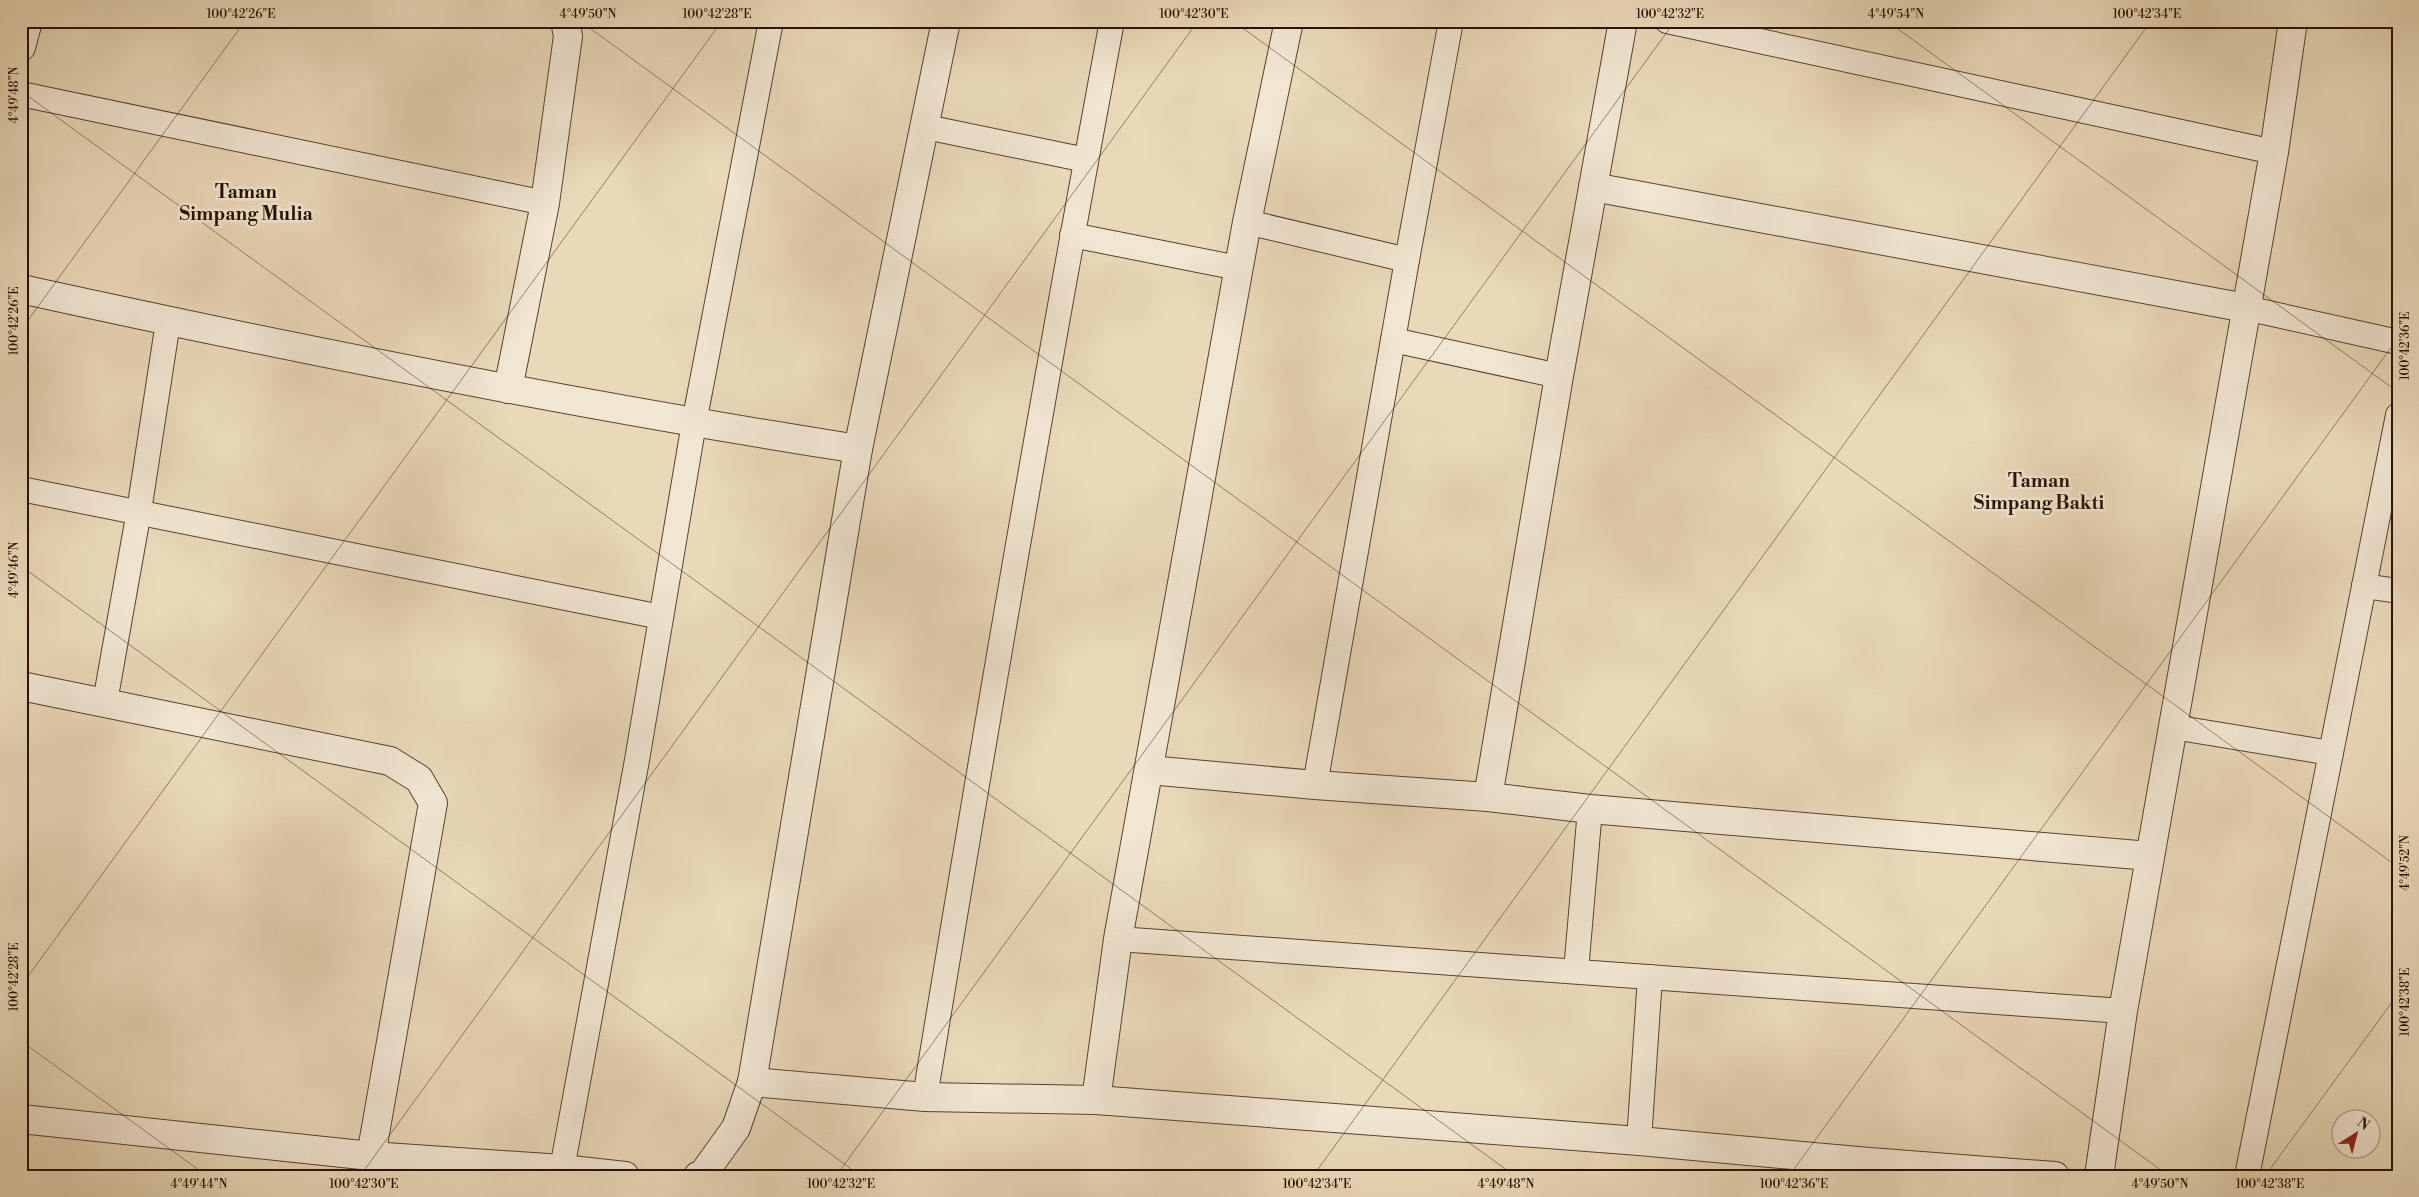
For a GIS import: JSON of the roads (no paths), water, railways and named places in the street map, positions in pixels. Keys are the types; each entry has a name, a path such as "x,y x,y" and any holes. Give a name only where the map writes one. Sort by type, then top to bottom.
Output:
{"street":[{"path":"21,47 28,21"},
{"path":"508,389 545,203 568,36 565,21"},
{"path":"698,1176 703,1174 736,1128 752,1082 858,449 926,127 946,21"},
{"path":"1096,1100 1118,939 1238,268 1289,21"},
{"path":"1488,797 1559,376 1622,21"},
{"path":"2098,1176 2123,1011 2274,152 2293,21"},
{"path":"1593,187 2246,308"},
{"path":"21,289 168,322 508,389 694,423 858,449"},
{"path":"21,686 390,761 419,779 433,803 371,1156"},
{"path":"1149,770 1315,785 1488,797 1590,809 2150,856"},
{"path":"752,1082 925,1097 1096,1100 1639,1141 1869,1162 2055,1176"},
{"path":"21,1120 371,1156 562,1169 625,1176"}],"lane":[{"path":"562,1169 694,423 771,21"},
{"path":"925,1097 1072,235 1112,21"},
{"path":"1315,785 1451,21"},
{"path":"1667,21 2274,152"},
{"path":"21,94 545,203"},
{"path":"926,127 1086,160"},
{"path":"1247,222 1407,260"},
{"path":"1072,235 1238,268"},
{"path":"2246,308 2398,342"},
{"path":"105,702 139,511 168,322"},
{"path":"1393,340 1559,376"},
{"path":"2247,1176 2398,415"},
{"path":"21,490 139,511 661,617"},
{"path":"2364,586 2398,590"},
{"path":"2173,727 2330,753"},
{"path":"1576,971 1590,809"},
{"path":"1118,939 2123,1011"},
{"path":"1639,1141 1650,977"}],"district":[{"name":"Taman Simpang Mulia","path":"246,203"},
{"name":"Taman Simpang Bakti","path":"2039,492"}]}
